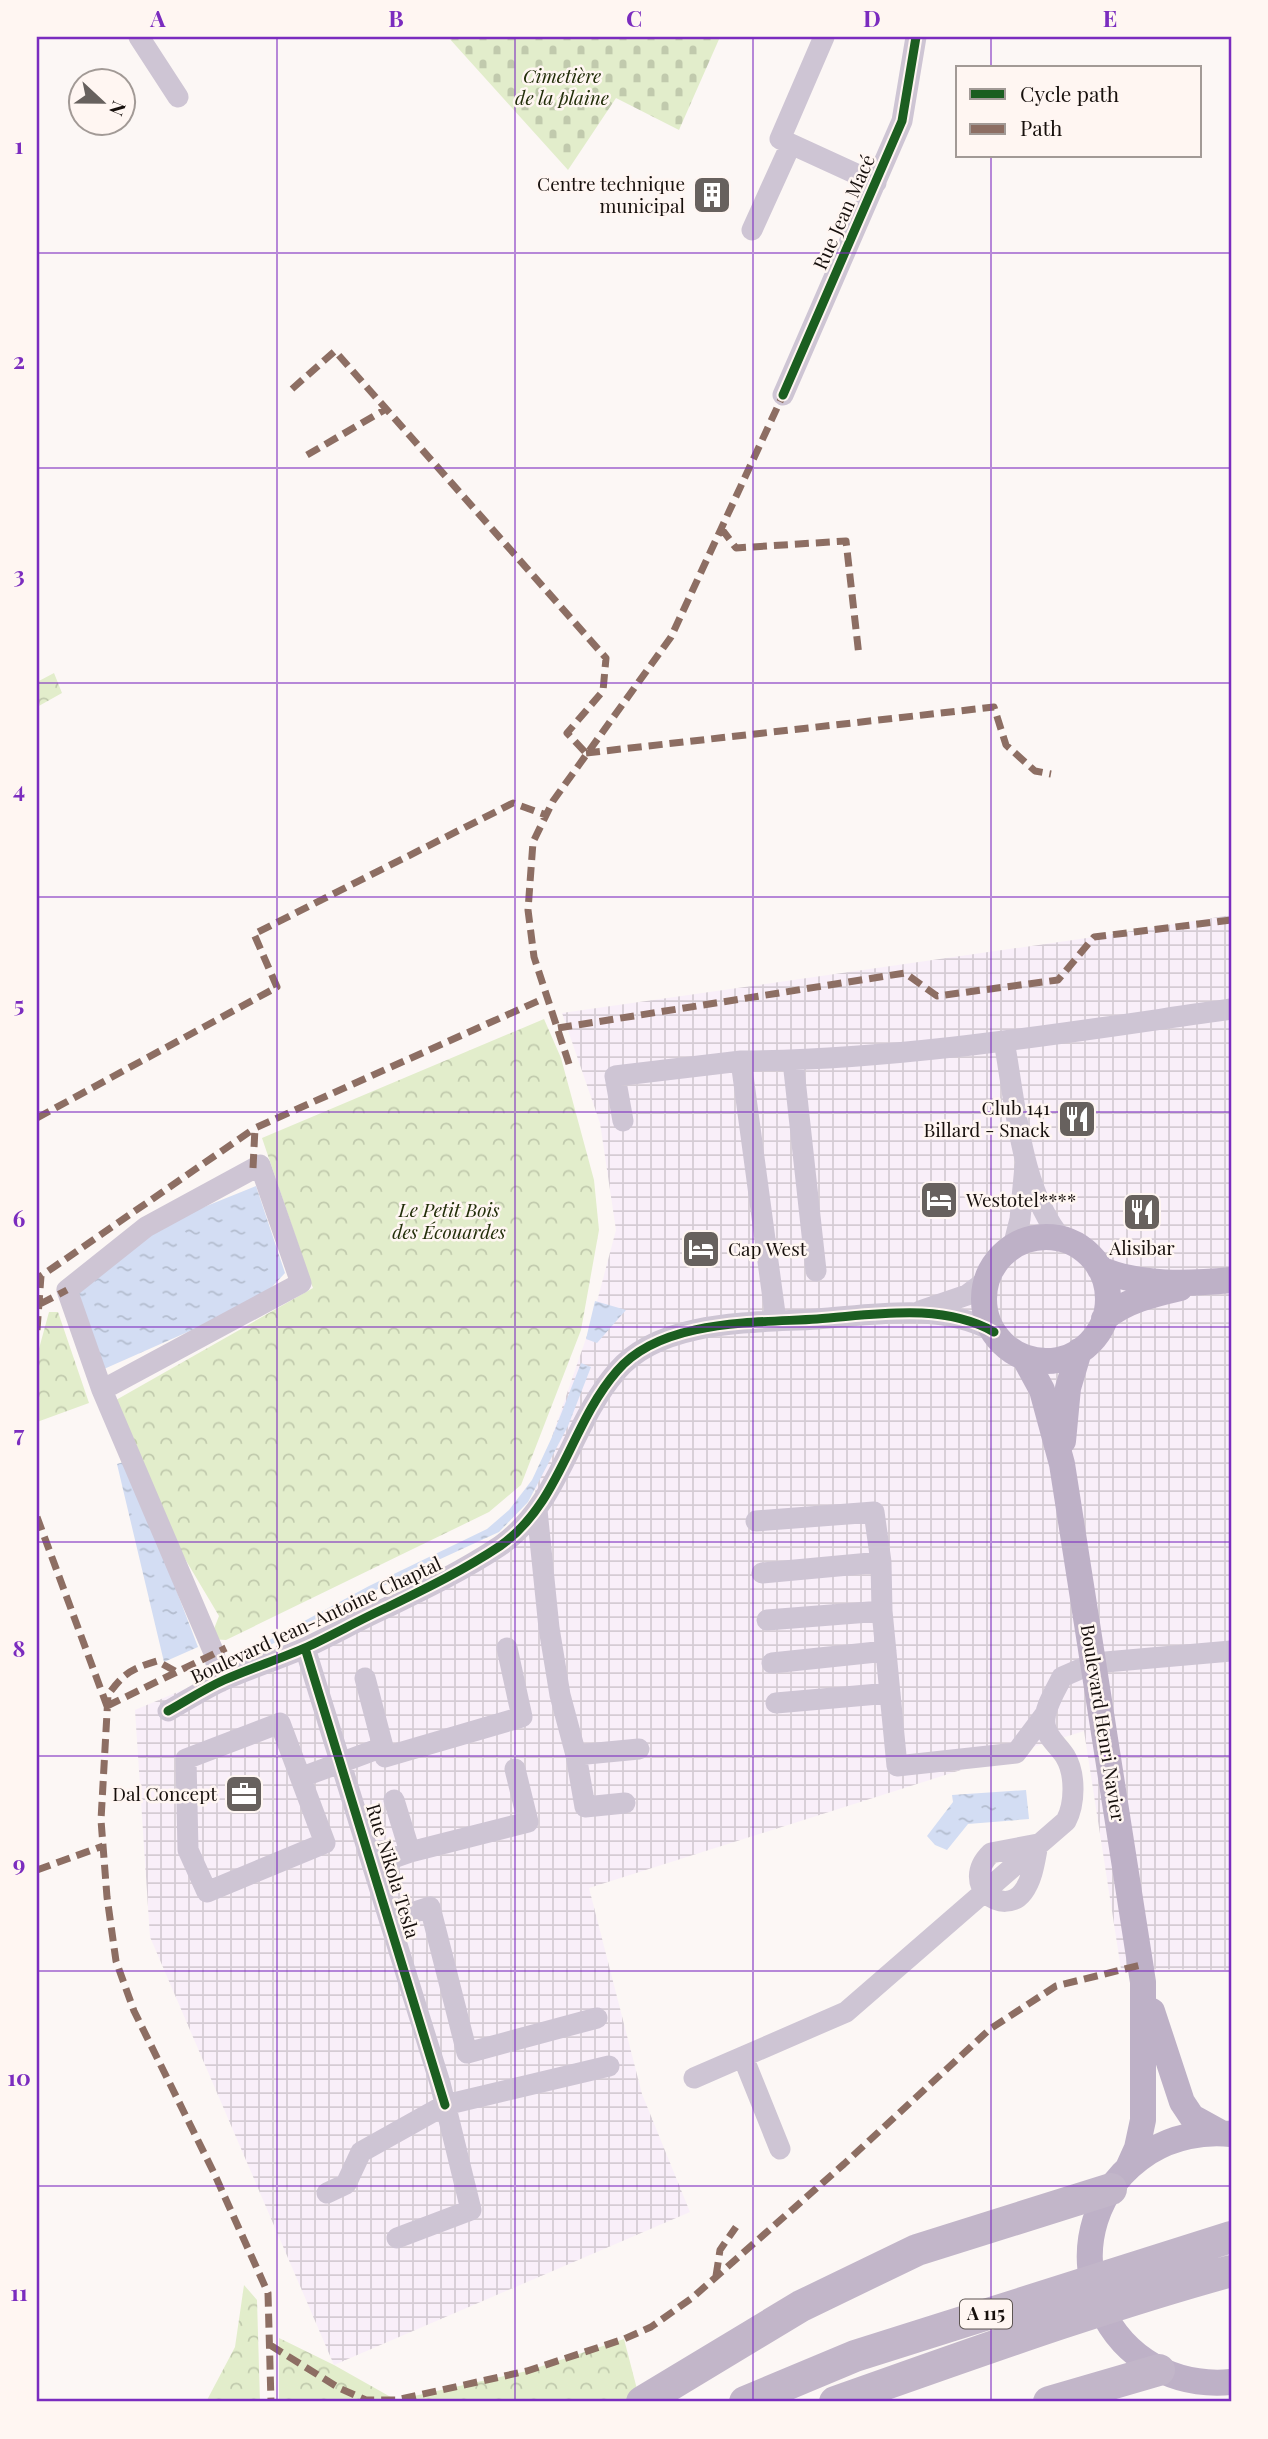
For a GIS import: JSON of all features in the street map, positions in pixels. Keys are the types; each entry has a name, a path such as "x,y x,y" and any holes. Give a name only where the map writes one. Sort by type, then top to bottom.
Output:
{"highway":[{"path":"642,2402 801,2306 917,2250 1120,2179"},
{"name":"A 115","path":"745,2402 856,2356 1231,2237"},
{"name":"A 115","path":"835,2402 1012,2341 1231,2271"},
{"path":"1049,2402 1159,2370"}],"main road":[{"path":"1037,1238 1063,1240 1084,1251 1100,1269 1107,1293 1104,1319 1094,1338 1079,1352 1052,1361 1024,1357 1002,1343 994,1332 985,1307 987,1280 1002,1256 1013,1247 1037,1238"},
{"path":"1100,1269 1137,1278 1202,1283"},
{"path":"1104,1319 1116,1310 1139,1300 1202,1283 1231,1280"},
{"name":"Boulevard Henri Navier","path":"1062,1464 1068,1388 1079,1352"},
{"name":"Boulevard Henri Navier","path":"1024,1357 1042,1390 1062,1464 1143,1982 1143,2119 1137,2148 1095,2224 1090,2255 1093,2286 1108,2322 1132,2352 1159,2370 1198,2382"},
{"name":"Boulevard Henri Navier","path":"1143,1982 1186,2110 1199,2122 1226,2133"},
{"path":"1120,2179 1148,2153 1171,2141 1187,2136 1226,2133"},
{"path":"1198,2382 1231,2382"},
{"path":"1198,2382 1222,2402"}],"street":[{"path":"139,37 178,97"},
{"path":"824,37 780,139 876,183"},
{"name":"Rue Jean Macé","path":"783,395 902,121 916,37"},
{"path":"752,230 791,144"},
{"path":"623,1121 615,1076 741,1061 793,1061 1004,1041 1231,1009"},
{"path":"1004,1041 1025,1161 1045,1215 1063,1240"},
{"path":"741,1061 776,1321"},
{"path":"793,1061 816,1271"},
{"path":"1013,1247 1020,1219 1025,1161"},
{"path":"102,1390 301,1283 260,1165 146,1227 67,1290 102,1390 214,1653 220,1682"},
{"name":"Boulevard Jean-Antoine Chaptal","path":"915,1312 967,1295 987,1280"},
{"name":"Boulevard Jean-Antoine Chaptal","path":"168,1711 220,1682 305,1648 459,1573 503,1543 537,1510 567,1459 597,1397 618,1370 633,1356 663,1340 698,1330 739,1323 915,1312 971,1321 994,1332"},
{"path":"537,1510 551,1642 585,1807 625,1802"},
{"path":"756,1521 874,1512 881,1562 882,1611 897,1766 1016,1753 1046,1713 1062,1677 1094,1663 1231,1651"},
{"path":"762,1573 881,1562"},
{"path":"767,1620 882,1611"},
{"name":"Rue Nikola Tesla","path":"305,1648 445,2105 471,2210 397,2238"},
{"path":"365,1678 386,1757 522,1717 506,1648"},
{"path":"772,1663 886,1651"},
{"path":"776,1703 890,1693"},
{"path":"1038,1844 1029,1883 1022,1894 1014,1900 1003,1901 984,1891 978,1878 979,1869 992,1853 1038,1844 1066,1821 1072,1809 1070,1767 1049,1736 1045,1723 1046,1713"},
{"path":"280,1723 302,1777 325,1843 207,1892 188,1850 186,1759 280,1723"},
{"path":"302,1777 383,1747"},
{"path":"576,1755 639,1749"},
{"path":"373,1865 410,1852 528,1822 515,1769"},
{"path":"394,1800 410,1852"},
{"path":"694,2078 846,2012 984,1891"},
{"path":"390,1920 430,1907 467,2053 597,2018"},
{"path":"743,2057 780,2149"},
{"path":"327,2193 346,2184 361,2152 445,2105 609,2066"}],"shaded area":[{"path":"1231,915 1231,1970 1121,1969 1084,1731 589,1888 642,2094 690,2212 334,2365 150,1937 135,1710 495,1558 532,1526 536,1483 591,1324 616,1230 600,1123 562,1013"}],"green space":[{"name":"Cimetière de la plaine","path":"448,37 720,37 679,130 616,98 568,170"},
{"path":"54,673 62,693 37,707 37,682"},
{"name":"Le Petit Bois des Écouardes","path":"544,1019 561,1058 594,1180 599,1230 581,1330 521,1485 489,1512 226,1640 210,1639 219,1616 172,1537 116,1400 313,1288 262,1138"},
{"path":"49,1312 58,1312 89,1403 37,1422 37,1356"},
{"path":"244,2285 257,2300 260,2402 206,2402 235,2347"},
{"path":"279,2338 396,2400 527,2371 624,2339 638,2393 623,2402 279,2402"}],"water":[{"path":"256,1186 285,1273 260,1300 104,1369 76,1296 157,1226"},
{"path":"595,1301 626,1310 597,1343 586,1339"},
{"path":"581,1363 591,1367 568,1426 528,1502 499,1532 397,1579 236,1663 234,1659 369,1586 487,1529 509,1510 532,1480"},
{"path":"127,1461 198,1647 164,1662 117,1464"},
{"path":"1026,1790 1029,1819 968,1824 947,1850 935,1845 927,1836 953,1802 952,1795"}],"marked path":[{"path":"292,389 335,351 606,658 603,691 567,733 586,753"},
{"path":"569,1064 534,957 528,910 533,842 553,801 671,637 783,395"},
{"path":"307,455 386,409"},
{"path":"721,528 736,548 846,541 859,656"},
{"path":"586,753 994,707 1006,745 1035,771 1051,774"},
{"path":"37,1118 277,987 254,934 513,803 546,815"},
{"path":"558,1028 905,973 937,996 1058,980 1094,937 1231,920"},
{"path":"253,1168 255,1128 547,997"},
{"path":"37,1330 41,1276 255,1128"},
{"path":"40,1304 67,1290"},
{"path":"37,1517 107,1706"},
{"path":"107,1706 226,1648"},
{"path":"175,1671 157,1661 134,1669 108,1695 101,1820 107,1897 116,1961 134,2011 214,2173 268,2293 271,2402"},
{"path":"37,1870 103,1846"},
{"path":"270,2345 339,2388 366,2400 396,2400 527,2371 624,2339 651,2327 692,2298 844,2164 990,2029 1056,1986 1141,1965"},
{"path":"716,2276 720,2250 736,2227"}],"cycle path":[{"path":"783,395 902,121 916,37"},
{"path":"168,1711 217,1684 307,1647 417,1593 500,1546 521,1528 537,1508 587,1415 617,1371 636,1354 658,1342 710,1327 884,1313 952,1317 994,1332"},
{"path":"305,1648 445,2105"}],"place":[{"name":"Centre technique municipal","path":"712,195"},
{"name":"Club 141 Billard - Snack","path":"1077,1119"},
{"name":"Westotel****","path":"939,1200"},
{"name":"Alisibar","path":"1142,1212"},
{"name":"Cap West","path":"701,1249"},
{"name":"Dal Concept","path":"244,1794"}]}
